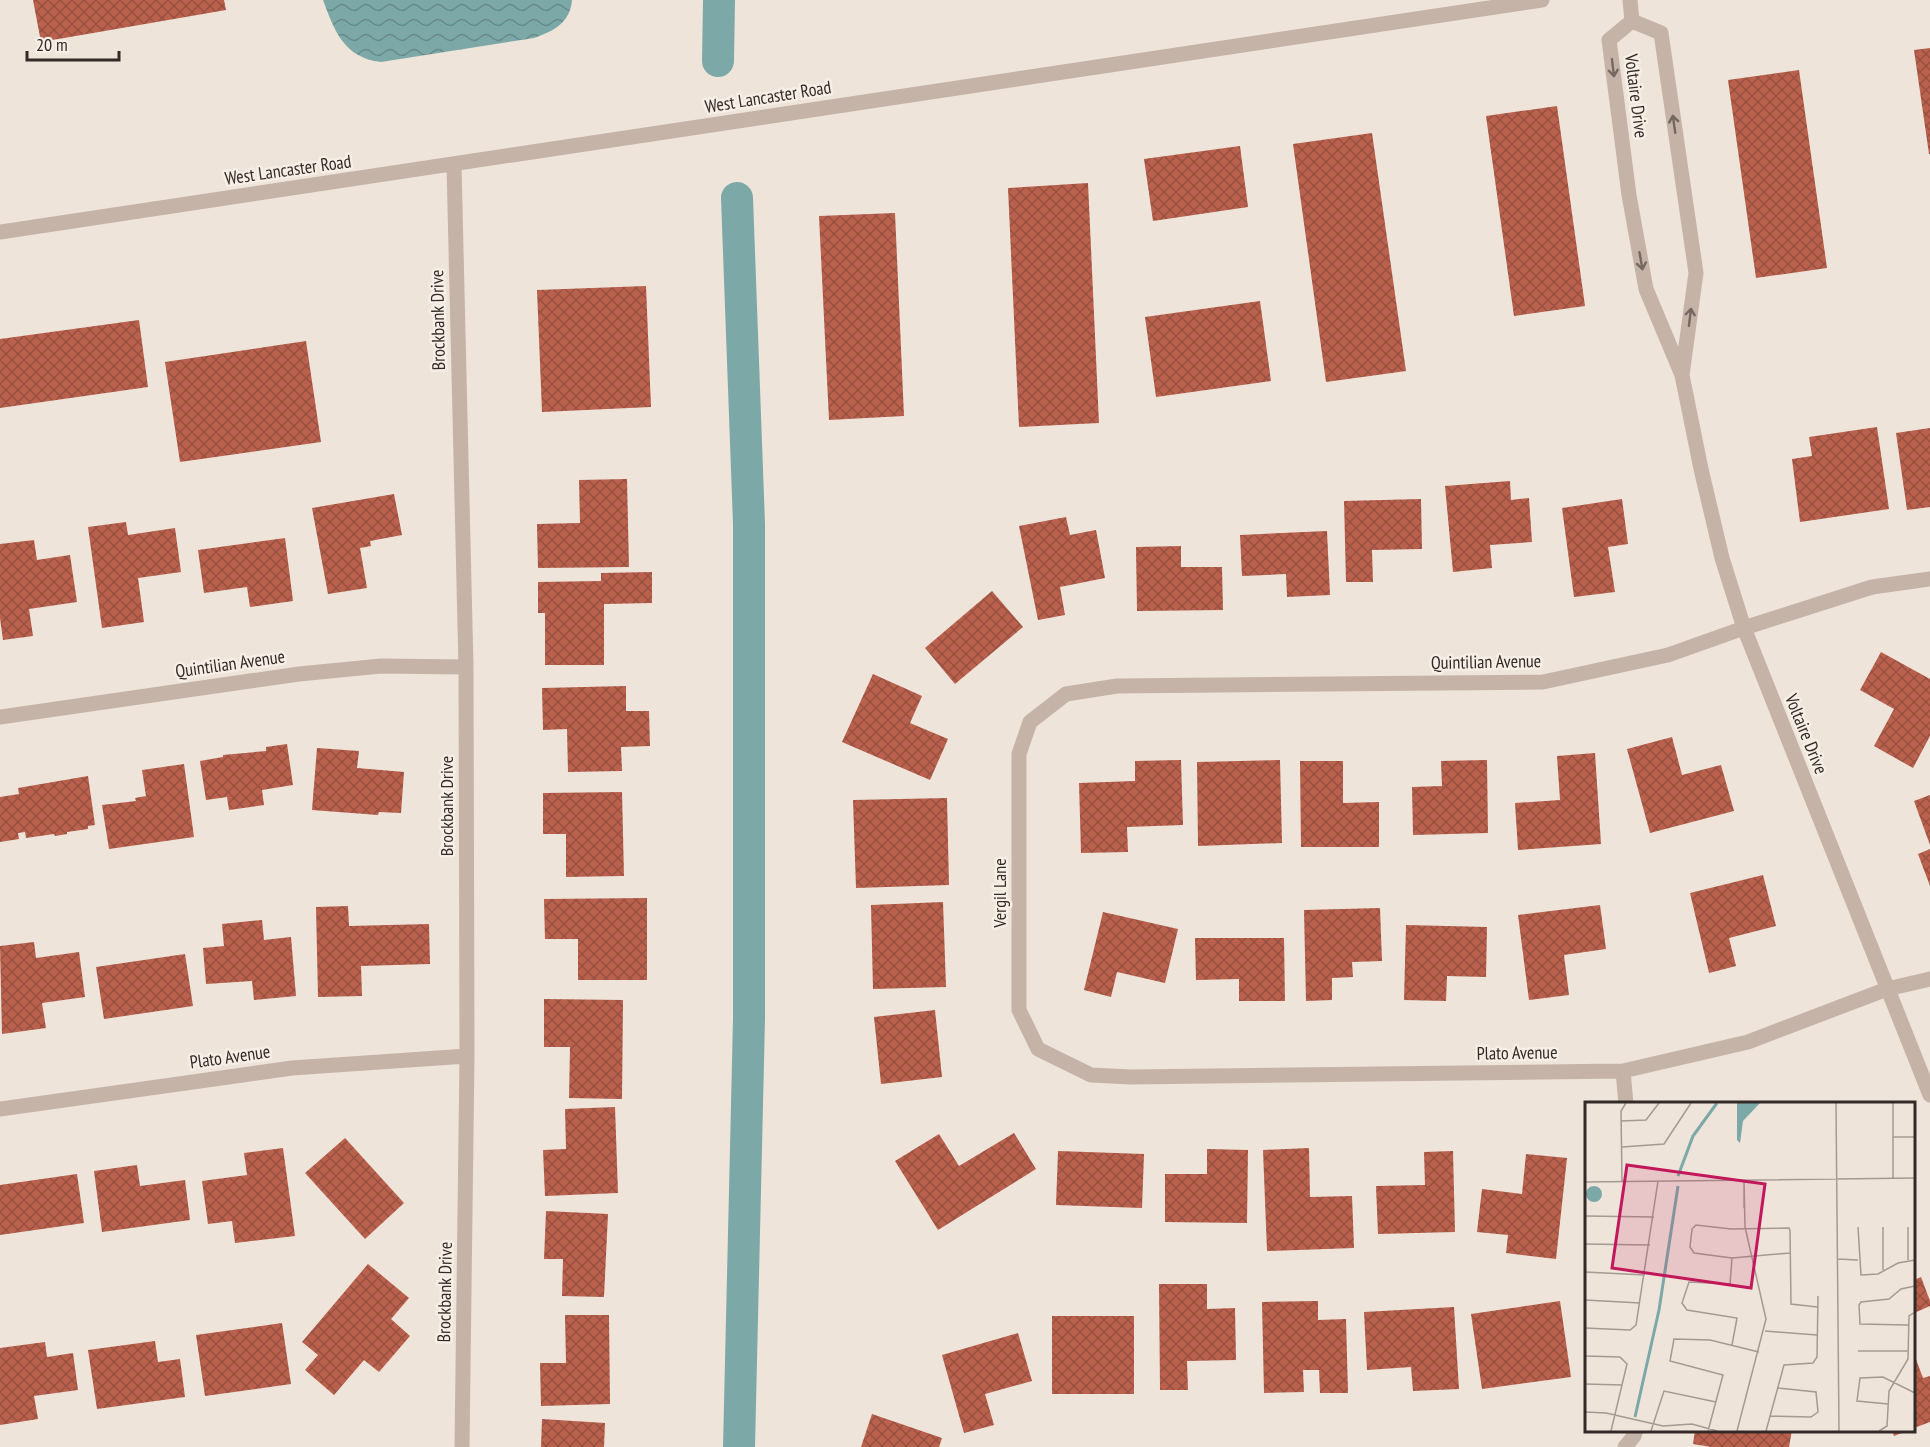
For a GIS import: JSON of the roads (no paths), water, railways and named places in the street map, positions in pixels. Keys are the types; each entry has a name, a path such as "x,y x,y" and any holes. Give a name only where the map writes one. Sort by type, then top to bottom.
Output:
{"street":[{"name":"West Lancaster Road","path":"0,232 1542,0"},
{"path":"1630,0 1632,21"},
{"name":"Voltaire Drive","path":"1682,375 1696,273 1661,33 1632,21 1609,40 1629,195 1646,289 1682,375 1722,558 1744,628 1930,1095"},
{"name":"Brockbank Drive","path":"454,165 466,667 467,1056 462,1447"},
{"name":"Quintilian Avenue","path":"1066,694 1117,686 1544,682 1668,655 1872,587 1930,579"},
{"name":"Quintilian Avenue","path":"0,717 299,674 381,666 466,667"},
{"name":"Vergil Lane","path":"1066,694 1030,723 1019,754 1019,1010 1038,1049 1091,1075"},
{"name":"Plato Avenue","path":"1091,1075 1131,1077 1623,1071 1748,1042 1887,989 1930,979"},
{"name":"Plato Avenue","path":"0,1110 292,1068 467,1056"},
{"path":"1623,1071 1626,1102"},
{"path":"1625,1447 1636,1432"}],"water":[{"path":"323,0 572,0 568,15 560,25 534,38 381,62 358,55 349,49 336,32"}],"waterway":[{"path":"718,61 719,0"},
{"path":"737,198 749,524 749,1019 739,1447"}]}
